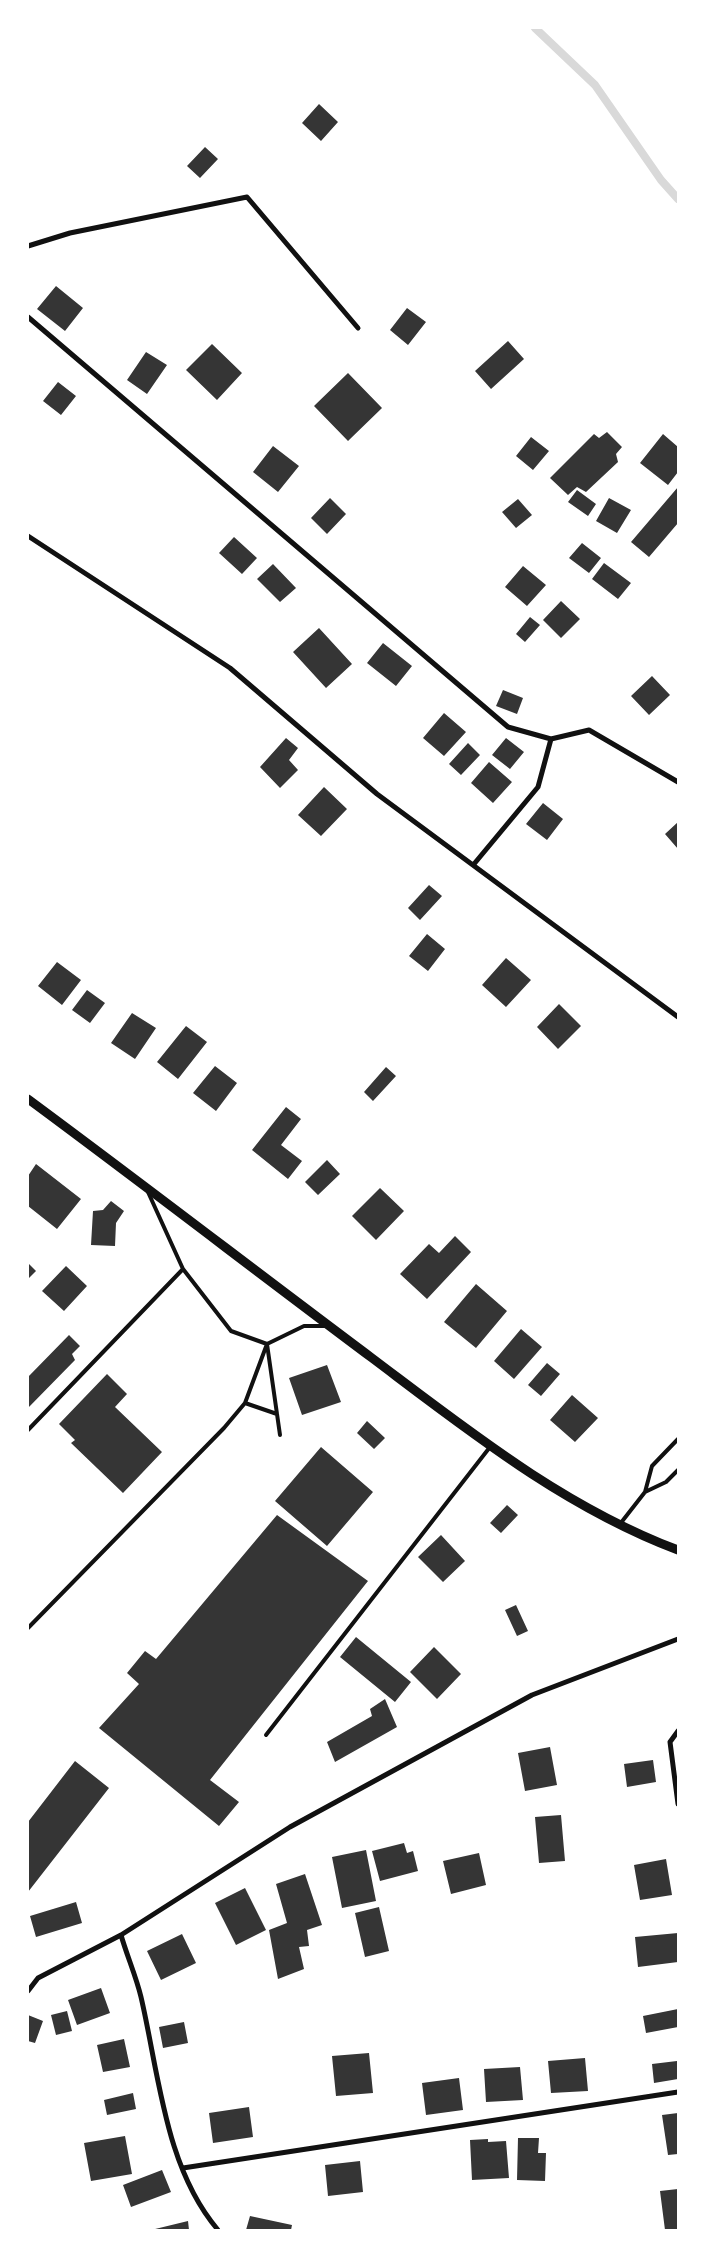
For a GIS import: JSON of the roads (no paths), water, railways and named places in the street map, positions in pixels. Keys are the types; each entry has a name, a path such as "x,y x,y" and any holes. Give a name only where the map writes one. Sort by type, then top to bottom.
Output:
{"street":[{"path":"28,246 70,233 247,197 358,328"},
{"path":"28,317 508,727 551,738 589,730 678,782"},
{"path":"28,536 230,668 377,794 678,1017"},
{"path":"474,864 538,787 551,738"},
{"path":"28,1098 145,1185 208,1236 530,1475 619,1525 678,1550"},
{"path":"28,1991 38,1978 121,1935 290,1827 532,1695 678,1639"},
{"path":"678,1731 670,1742 678,1804"},
{"path":"121,1935 140,1996 161,2105 183,2168 201,2211 218,2230"},
{"path":"183,2168 678,2092"}],"lane":[{"path":"145,1185 183,1270 231,1331 267,1344"},
{"path":"28,1430 183,1270"},
{"path":"28,1628 224,1428 245,1403 267,1344 304,1326 328,1326"},
{"path":"267,1344 280,1435"},
{"path":"245,1403 277,1414"},
{"path":"619,1525 645,1492 652,1466 678,1439"},
{"path":"266,1735 490,1447"},
{"path":"645,1492 666,1482 678,1470"}],"waterway":[{"path":"535,28 595,85 661,180 678,199"}]}
